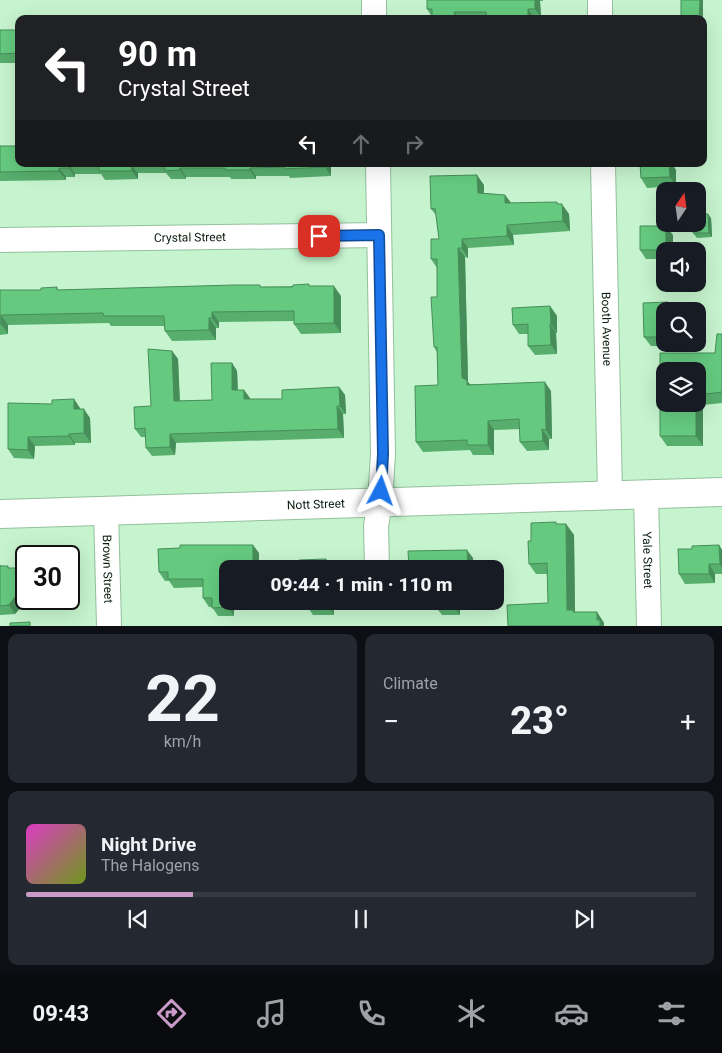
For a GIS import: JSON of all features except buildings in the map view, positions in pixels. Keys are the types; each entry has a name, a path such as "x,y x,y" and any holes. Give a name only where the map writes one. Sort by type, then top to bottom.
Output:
{"street":[{"path":"374,0 374,15"},
{"path":"600,0 600,15"},
{"path":"377,560 376,526 380,502 383,454 378,167"},
{"name":"Booth Avenue","path":"603,167 610,495"},
{"name":"Crystal Street","path":"0,240 379,235"},
{"name":"Nott Street","path":"0,514 722,492"},
{"name":"Yale Street","path":"646,494 649,626"},
{"name":"Brown Street","path":"106,510 109,626"}],"route":[{"path":"319,236 379,235 383,454 381,491"}]}
